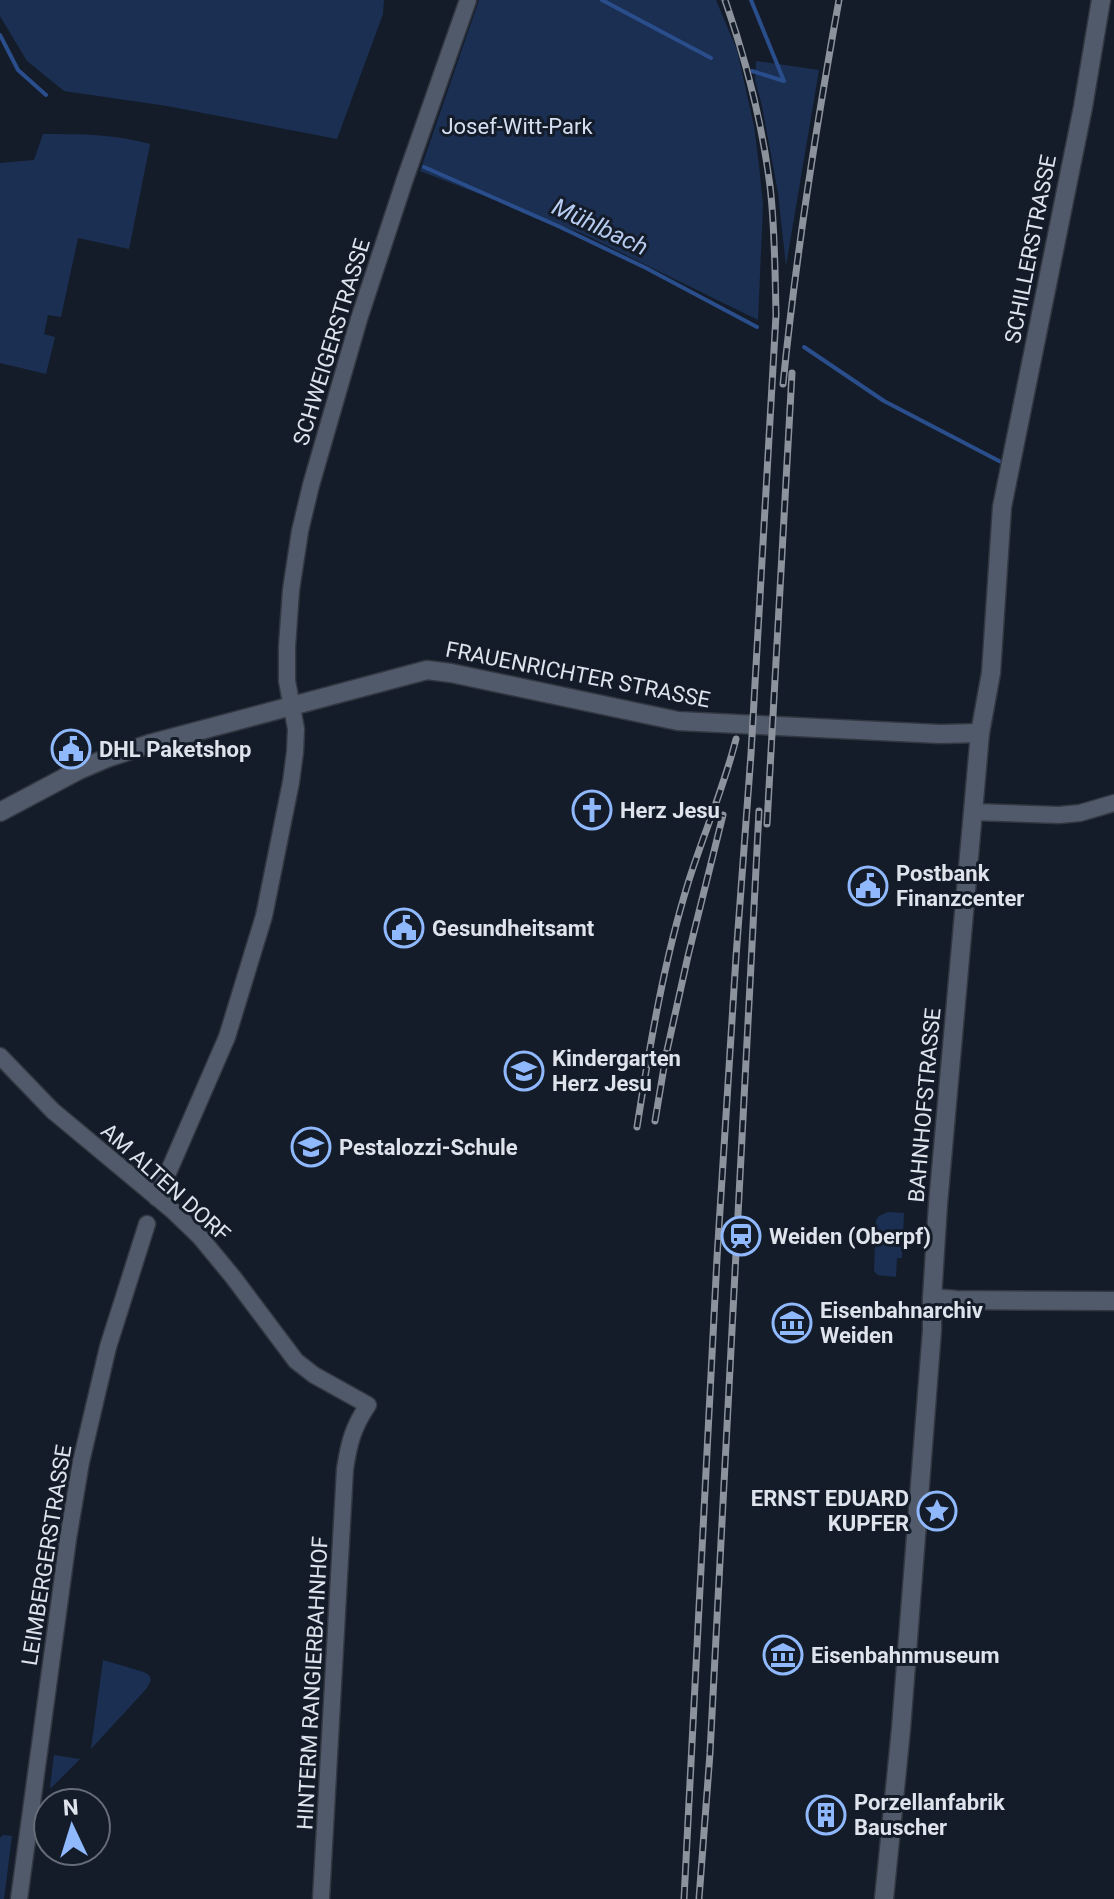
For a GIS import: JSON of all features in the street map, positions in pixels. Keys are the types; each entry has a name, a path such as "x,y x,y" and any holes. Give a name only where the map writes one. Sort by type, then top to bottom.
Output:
{"main road":[{"name":"SCHILLERSTRASSE","path":"1002,507 1080,123 1101,0"},
{"name":"BAHNHOFSTRASSE","path":"884,1899 913,1586 938,1204 980,733 991,673 1002,507"},
{"name":"FRAUENRICHTER STRASSE","path":"0,812 79,770 149,744 427,670 678,721 940,734 980,733"},
{"path":"932,1298 1114,1301"}],"street":[{"name":"SCHWEIGERSTRASSE","path":"292,706 287,681 291,590 311,485 359,319 468,0"},
{"path":"157,1198 227,1037 264,916 291,782 296,729 292,706"},
{"path":"974,812 1059,815 1080,813 1114,803"},
{"name":"AM ALTEN DORF","path":"0,1056 53,1111 200,1237 296,1361 314,1375 368,1405"},
{"name":"LEIMBERGERSTRASSE","path":"19,1899 79,1475 108,1347 147,1224"},
{"name":"HINTERM RANGIERBAHNHOF","path":"321,1899 345,1469 349,1442 357,1421 368,1405"}],"green space":[{"path":"0,0 384,0 383,14 337,139 167,106 64,91 27,61 0,16"},
{"name":"Josef-Witt-Park","path":"479,0 716,0 737,50 754,126 763,205 758,320 583,234 420,171"},
{"path":"756,61 819,70 786,266 778,193 755,80"},
{"path":"43,134 110,136 150,144 129,249 78,238 61,317 48,315 44,334 55,337 46,374 0,363 0,163 34,160"},
{"path":"888,1212 904,1213 902,1258 897,1258 896,1277 878,1275 874,1271 876,1220"},
{"path":"103,1660 144,1672 151,1680 91,1749"},
{"path":"54,1755 80,1759 52,1787"},
{"path":"3,1835 12,1836 4,1899 0,1899 0,1838"}],"waterway":[{"path":"602,0 711,58"},
{"path":"751,0 784,81 752,71"},
{"name":"Mühlbach","path":"0,35 18,70 46,95"},
{"name":"Mühlbach","path":"424,167 646,268 757,327"},
{"name":"Mühlbach","path":"804,347 884,401 1001,462"}],"railway":[{"path":"684,1899 717,1258 751,754 776,315 773,218 767,162 740,45 725,0"},
{"path":"783,384 807,191 839,0"},
{"path":"767,824 792,373"},
{"path":"637,1127 672,941 736,739"},
{"path":"699,1899 710,1753 759,811"},
{"path":"655,1121 666,1055 723,815"}],"place":[{"name":"DHL Paketshop","path":"71,749"},
{"name":"Herz Jesu","path":"592,810"},
{"name":"Postbank Finanzcenter","path":"868,886"},
{"name":"Gesundheitsamt","path":"404,928"},
{"name":"Kindergarten Herz Jesu","path":"524,1071"},
{"name":"Pestalozzi-Schule","path":"311,1147"},
{"name":"Weiden (Oberpf)","path":"741,1236"},
{"name":"Eisenbahnarchiv Weiden","path":"792,1323"},
{"name":"ERNST EDUARD KUPFER","path":"937,1511"},
{"name":"Eisenbahnmuseum","path":"783,1655"},
{"name":"Porzellanfabrik Bauscher","path":"826,1815"}]}
